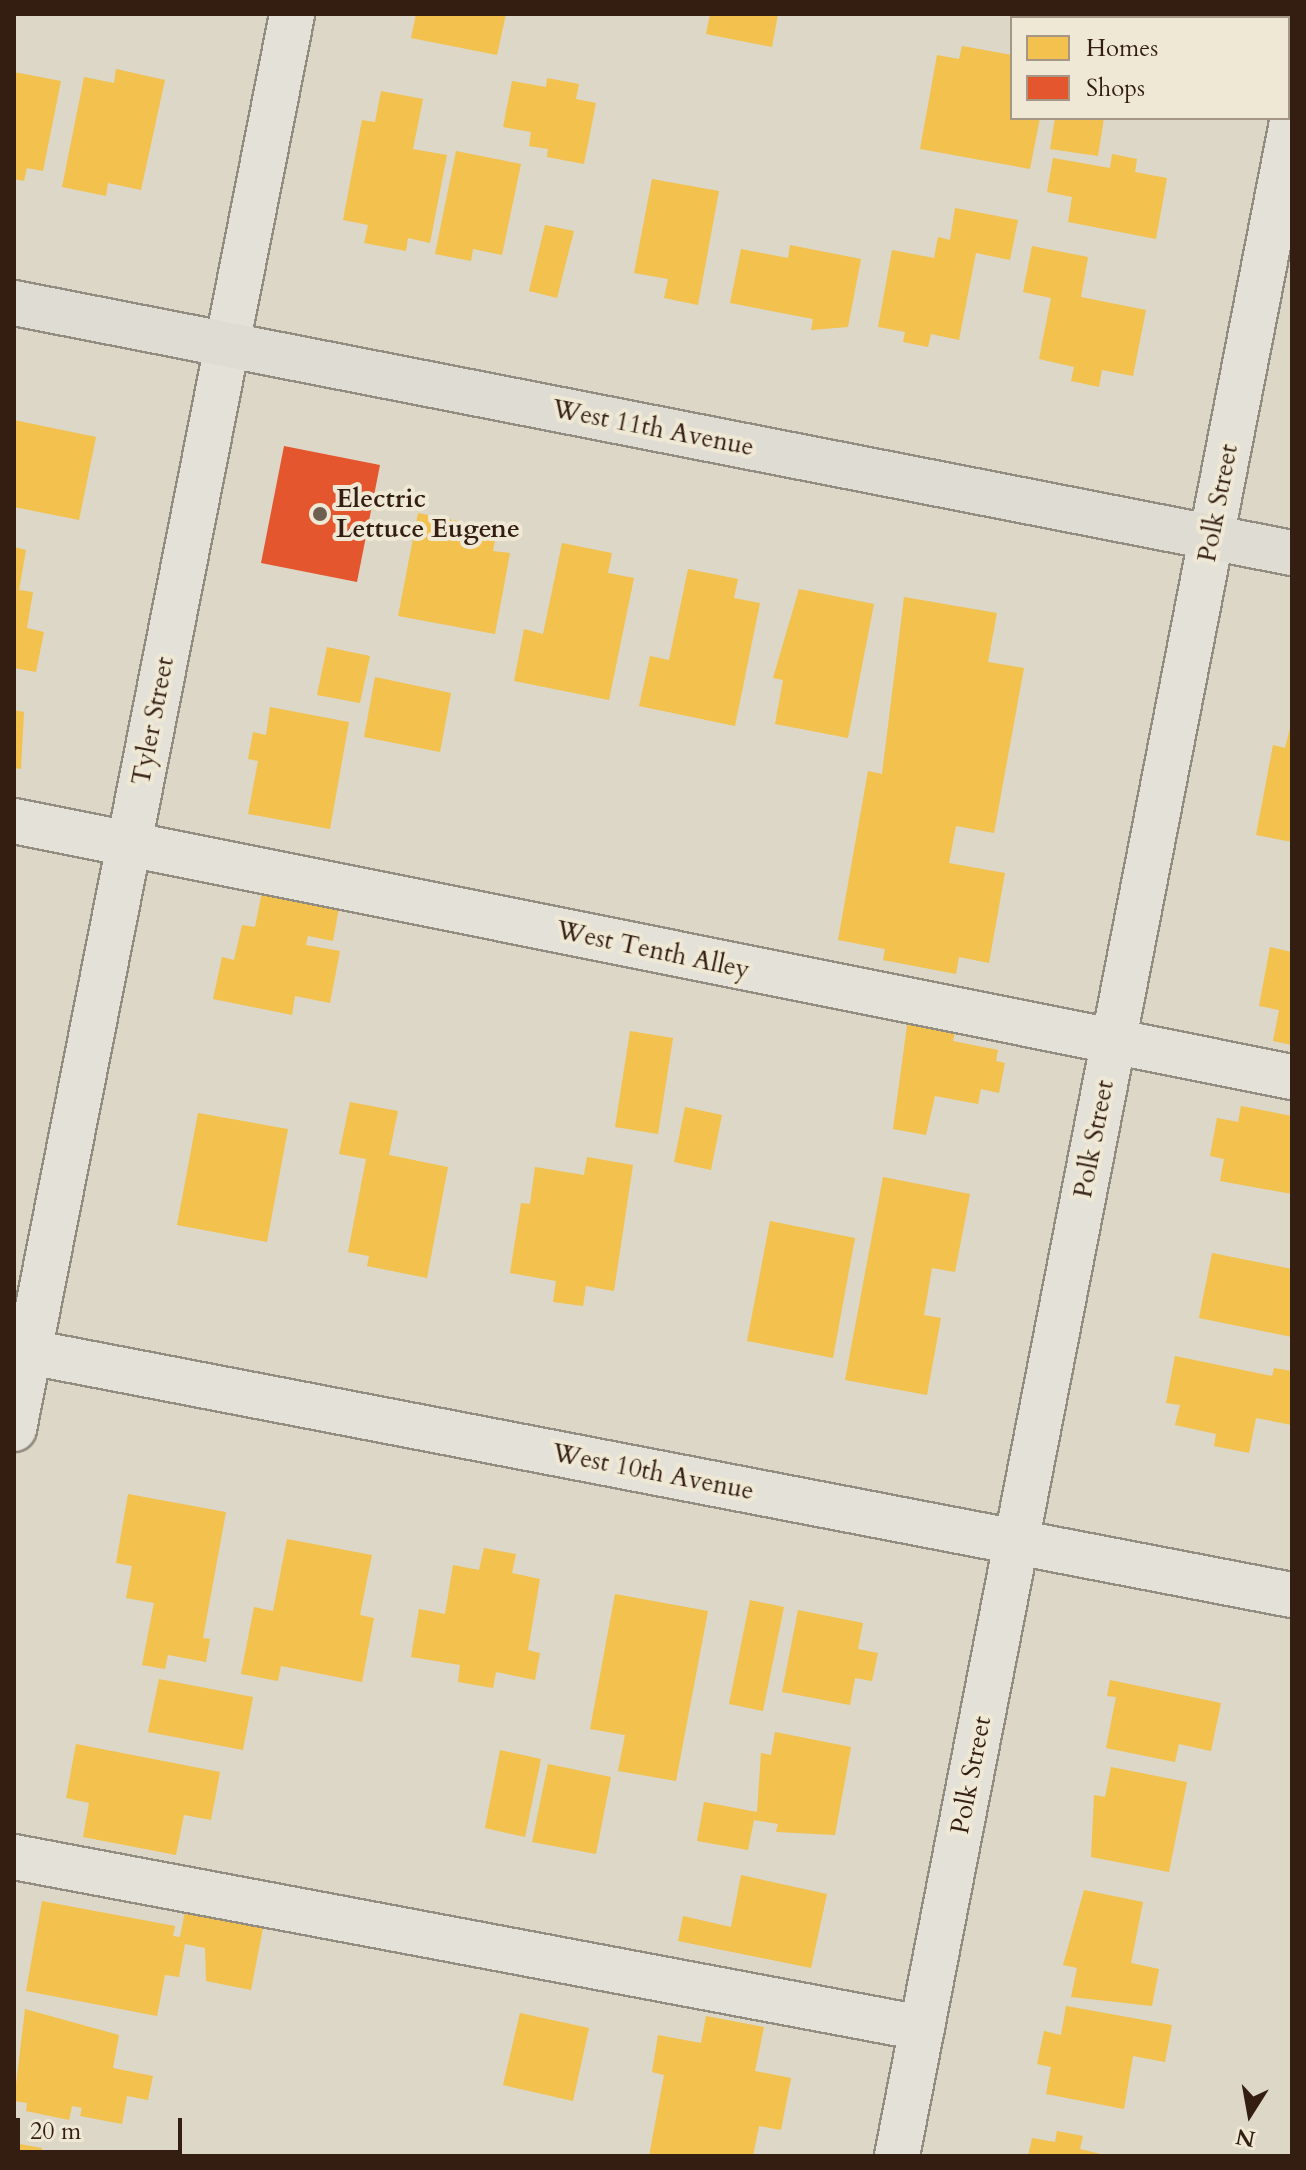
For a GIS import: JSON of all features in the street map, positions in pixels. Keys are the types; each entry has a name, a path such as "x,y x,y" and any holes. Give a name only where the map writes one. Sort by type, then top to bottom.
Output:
{"main road":[{"name":"West 11th Avenue","path":"14,303 1292,553"}],"street":[{"name":"Tyler Street","path":"14,1429 22,1351 131,843 224,345 292,14"},
{"name":"Polk Street","path":"897,2156 1292,122"},
{"name":"West Tenth Alley","path":"14,821 1292,1077"},
{"name":"West 10th Avenue","path":"22,1351 1292,1595"},
{"path":"14,1857 922,2028"}],"building: Homes":[{"path":"416,14 506,14 497,55 411,38"},
{"path":"710,14 778,14 772,47 706,34"},
{"path":"962,46 1010,55 1010,120 1040,120 1030,169 920,149 937,55 959,59"},
{"path":"116,69 165,80 141,190 108,183 106,196 62,187 84,77 114,83"},
{"path":"14,72 61,81 43,171 27,168 24,181 14,179"},
{"path":"547,78 579,84 576,99 596,103 584,164 547,157 548,149 529,146 531,132 503,127 512,81 546,87"},
{"path":"381,91 423,99 413,149 447,155 430,243 408,238 406,251 364,243 368,225 343,220 362,120 375,122"},
{"path":"1055,120 1104,120 1098,156 1050,149"},
{"path":"456,151 521,164 502,255 473,249 471,261 435,254"},
{"path":"1112,154 1137,159 1135,172 1167,178 1156,239 1068,222 1072,197 1047,192 1053,158 1110,168"},
{"path":"652,179 719,191 698,305 664,298 668,279 634,273"},
{"path":"955,208 1018,220 1010,260 976,253 959,340 931,334 928,347 903,342 905,332 878,327 892,250 934,258 938,237 950,240"},
{"path":"545,225 574,231 557,298 529,291"},
{"path":"790,245 861,259 848,327 811,330 813,319 730,303 741,249 788,258"},
{"path":"1032,246 1088,257 1081,297 1146,310 1133,376 1102,370 1099,387 1071,381 1074,367 1039,359 1051,298 1023,292"},
{"path":"14,420 96,437 79,520 14,507"},
{"path":"418,513 497,529 493,551 510,553 495,634 398,616"},
{"path":"562,543 612,553 608,573 634,578 609,700 514,681 524,629 543,634"},
{"path":"14,547 26,550 19,590 33,592 27,628 44,632 36,672 14,668"},
{"path":"688,569 738,579 734,598 760,603 735,726 639,706 650,656 669,660"},
{"path":"799,589 874,604 848,738 775,724 783,680 773,678"},
{"path":"904,597 997,613 988,662 1024,668 994,833 956,826 949,863 1005,873 989,963 959,957 956,974 883,960 885,949 838,940 868,771 882,774"},
{"path":"327,647 370,656 360,703 317,695"},
{"path":"375,677 451,693 440,752 364,737"},
{"path":"270,707 349,722 330,829 248,814 258,761 248,759 253,732 266,735"},
{"path":"14,710 24,712 21,769 14,768"},
{"path":"1292,720 1292,842 1256,835 1273,745 1285,748"},
{"path":"262,892 339,908 333,941 308,936 306,945 340,951 330,1003 295,996 292,1015 213,999 222,957 234,960 242,925 255,927"},
{"path":"1270,947 1292,952 1292,1045 1273,1041 1279,1010 1259,1006"},
{"path":"908,1018 956,1028 953,1041 998,1050 996,1061 1005,1063 999,1093 981,1089 978,1104 935,1096 926,1135 893,1129"},
{"path":"630,1031 673,1038 658,1134 615,1127"},
{"path":"350,1102 398,1111 389,1155 448,1167 427,1278 367,1266 369,1256 348,1252 366,1159 339,1154"},
{"path":"1241,1106 1292,1116 1292,1194 1220,1181 1224,1159 1210,1156 1217,1118 1238,1122"},
{"path":"685,1107 722,1115 711,1170 674,1162"},
{"path":"198,1113 288,1129 267,1242 177,1225"},
{"path":"587,1157 633,1165 614,1291 586,1286 583,1306 553,1302 556,1281 510,1273 521,1203 530,1204 535,1167 584,1175"},
{"path":"883,1177 970,1194 955,1272 932,1268 924,1315 941,1318 927,1395 845,1380"},
{"path":"770,1221 855,1238 833,1358 747,1341"},
{"path":"1212,1253 1292,1269 1292,1337 1199,1318"},
{"path":"1175,1356 1272,1376 1274,1368 1292,1371 1292,1425 1256,1418 1249,1453 1214,1446 1216,1434 1175,1425 1180,1405 1166,1403"},
{"path":"128,1494 226,1512 203,1638 210,1639 206,1662 168,1655 165,1669 142,1665 154,1603 126,1598 132,1566 116,1563"},
{"path":"287,1539 372,1555 360,1615 374,1618 362,1682 281,1666 278,1681 241,1674 254,1607 273,1611"},
{"path":"484,1548 516,1554 512,1573 540,1579 528,1650 540,1653 535,1680 496,1672 493,1688 458,1682 460,1665 411,1657 419,1609 445,1614 453,1565 479,1570"},
{"path":"615,1594 708,1611 676,1781 618,1771 625,1735 590,1729"},
{"path":"750,1600 784,1607 763,1711 729,1704"},
{"path":"798,1610 863,1623 858,1649 878,1653 872,1681 855,1678 850,1705 782,1692"},
{"path":"159,1679 253,1697 243,1750 148,1732"},
{"path":"1110,1680 1221,1703 1211,1751 1179,1744 1175,1762 1106,1748 1116,1697 1107,1696"},
{"path":"775,1732 851,1747 835,1835 776,1832 778,1824 754,1820 748,1850 697,1841 704,1802 757,1812 761,1753 771,1755"},
{"path":"76,1744 220,1772 211,1820 184,1815 176,1855 83,1837 89,1803 66,1798"},
{"path":"500,1750 541,1759 525,1837 485,1828"},
{"path":"548,1764 611,1777 596,1854 532,1842"},
{"path":"1111,1767 1187,1782 1169,1872 1091,1857 1094,1795 1105,1797"},
{"path":"741,1875 827,1894 811,1968 678,1941 683,1916 731,1927"},
{"path":"1084,1890 1143,1902 1131,1963 1159,1969 1152,2006 1071,1997 1077,1968 1063,1965"},
{"path":"42,1901 175,1926 173,1936 180,1937 186,1905 231,1914 229,1922 263,1928 251,1990 206,1981 205,1948 185,1944 179,1977 165,1975 157,2016 26,1991"},
{"path":"1066,2006 1172,2025 1165,2062 1133,2056 1124,2109 1046,2094 1051,2067 1037,2064 1044,2031 1061,2035"},
{"path":"25,2009 119,2035 113,2068 153,2076 148,2100 127,2096 122,2124 80,2116 82,2108 72,2106 69,2120 26,2111 27,2103 14,2101"},
{"path":"520,2013 589,2028 573,2101 503,2085"},
{"path":"706,2016 764,2027 755,2071 791,2078 781,2130 759,2126 753,2156 649,2156 664,2075 652,2072 658,2035 701,2043"},
{"path":"1057,2131 1083,2136 1080,2149 1109,2156 1028,2156 1032,2138 1055,2142"},
{"path":"14,2143 42,2148 41,2156 14,2156"}],"building: Shops":[{"name":"Electric Lettuce Eugene","path":"284,446 380,465 357,582 261,563"}],"place":[{"name":"Electric Lettuce Eugene","path":"320,514"}]}
